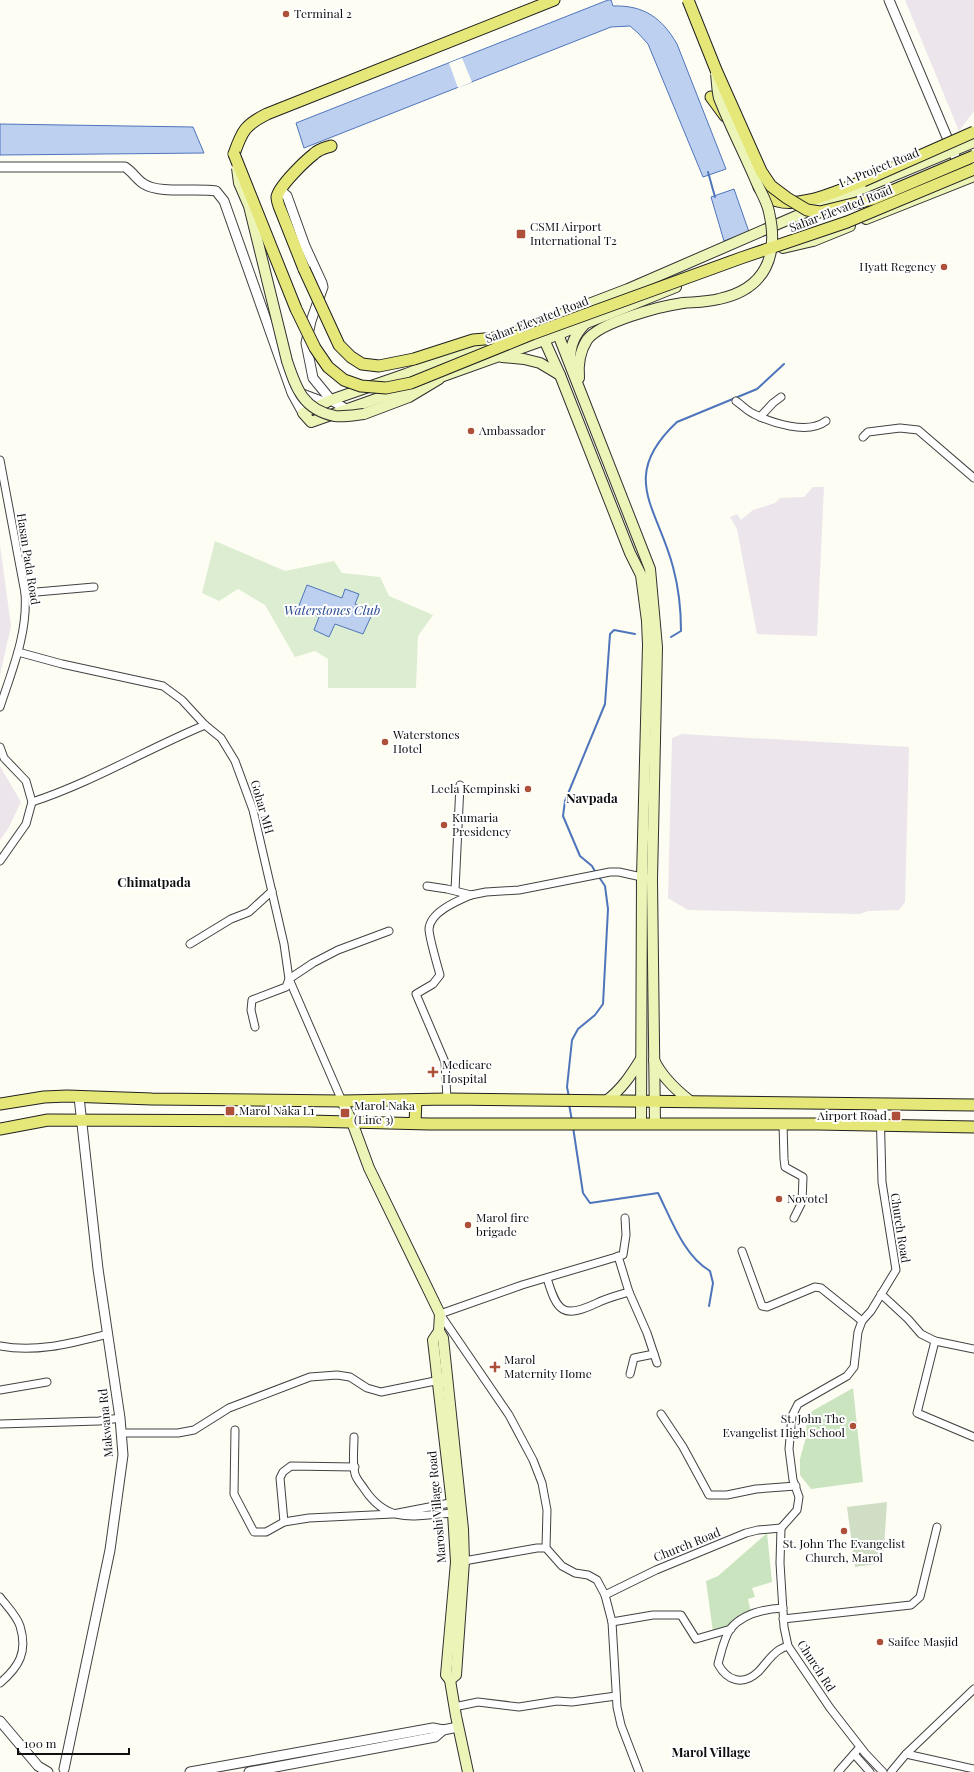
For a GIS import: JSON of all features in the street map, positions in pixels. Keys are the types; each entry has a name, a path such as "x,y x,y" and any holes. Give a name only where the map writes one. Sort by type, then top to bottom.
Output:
{"main road":[{"path":"448,374 409,397 364,414 336,416 317,409 305,401 294,383 286,361 249,206 239,183 234,154 240,136 251,122 267,114 554,0"},
{"name":"Sahar Elevated Road","path":"688,0 716,70 762,171 771,186 807,210 820,212 873,199 974,156"},
{"path":"580,390 578,363 587,340 596,332 626,318 664,306 719,300 745,289 764,271 770,260 772,235 769,210 718,96 716,70"},
{"path":"711,97 726,118 753,181 767,197 779,201 802,202 820,198 863,181 974,132"},
{"name":"I A Project Road","path":"303,413 628,289 794,217 974,142"},
{"path":"331,146 322,148 314,154 288,180 280,190 277,197 279,206 304,269 339,345 351,357 362,364 379,366 414,359 473,340 532,334"},
{"name":"Sahar Elevated Road","path":"234,154 296,308 315,348 328,368 344,380 361,386 386,388 411,383 532,334 741,258 847,222 974,169"},
{"path":"303,413 312,422 497,357 558,335 758,254 813,241 969,178"},
{"path":"551,318 650,569 657,647 647,878 641,1059 641,1123"},
{"path":"538,323 630,553 641,575 647,621 648,645 647,878 655,1123"},
{"path":"570,363 572,343 576,334 585,324"},
{"path":"497,357 524,359 540,363 560,375"},
{"path":"606,1101 618,1092 630,1078 641,1059"},
{"path":"654,1060 657,1067 676,1089 690,1101"},
{"path":"0,1104 44,1097 79,1097 342,1100 416,1100 446,1098 880,1105 974,1105"},
{"name":"Maroshi Village Road","path":"342,1100 369,1168 440,1314 439,1331 443,1338 442,1380 456,1507 456,1562 446,1676 450,1680 454,1707 468,1772"},
{"path":"416,1100 416,1123"},
{"path":"0,1129 48,1120 655,1123 974,1127"},
{"name":"Maroshi Village Road","path":"450,1680 456,1675 464,1561 463,1529 456,1507"}],"street":[{"path":"889,0 954,151 969,178"},
{"path":"0,167 125,167 134,173 143,184 157,189 203,190 216,192 224,201 291,389 303,413"},
{"path":"280,190 287,196 305,246 323,287 311,321 306,343 313,378 329,402"},
{"path":"291,389 346,409"},
{"path":"760,417 781,397"},
{"path":"736,401 760,417 800,427 813,428 826,421"},
{"path":"863,437 868,432 900,428 918,430 974,478"},
{"name":"Hasan Pada Road","path":"0,460 25,593 25,615 22,637 0,707"},
{"path":"25,593 94,586"},
{"name":"Gohar MH","path":"18,652 62,664 163,686 182,700 205,725 221,738 235,761 253,810 284,944 289,979 342,1100"},
{"path":"32,802 94,778 141,753 205,725"},
{"path":"0,747 4,758 26,781 32,802 26,824 0,861"},
{"path":"454,890 460,785"},
{"path":"446,1098 445,1062 416,994 433,984 440,975 429,930 431,920 446,907 470,895 486,892 520,890 610,872 619,872 647,878"},
{"path":"427,886 454,890 470,895"},
{"path":"190,944 231,919 249,912 272,890"},
{"path":"255,1027 251,1010 252,1000 286,987 289,979 313,962 338,950 389,931"},
{"name":"Makwana Rd","path":"66,1770 110,1550 123,1455 120,1418 98,1269 79,1097"},
{"name":"Church Road","path":"605,1595 656,1570 746,1533 758,1530 781,1528 797,1510 799,1497 793,1480 789,1450 792,1416 798,1404 847,1376 854,1367 858,1332 862,1321 896,1270 882,1182 880,1105"},
{"path":"783,1124 785,1168 803,1177 802,1202 794,1218"},
{"path":"625,1218 626,1235 623,1254 522,1285 440,1314 509,1415 533,1460 542,1483 547,1510 546,1548 562,1566 575,1574 588,1575 597,1580 605,1595 612,1622 616,1696 621,1725 639,1772"},
{"path":"742,1251 762,1306 767,1307 815,1286 821,1288 862,1321"},
{"path":"618,1256 629,1292 647,1333 656,1363"},
{"path":"547,1278 556,1302 561,1308 571,1312 580,1311 629,1292"},
{"path":"881,1294 908,1319 921,1334 935,1341 974,1349"},
{"path":"0,1346 38,1349 74,1343 108,1334"},
{"path":"935,1341 917,1413 974,1437"},
{"path":"630,1374 634,1358 654,1354"},
{"path":"121,1433 178,1434 194,1430 229,1408 310,1377 350,1377 367,1388 381,1392 442,1380"},
{"path":"0,1390 47,1382"},
{"path":"661,1414 683,1446 709,1495 727,1495 756,1489 796,1486"},
{"path":"0,1424 99,1421 120,1418"},
{"path":"235,1430 234,1494 254,1532 266,1532 284,1522 309,1518 393,1514 456,1507"},
{"path":"354,1437 355,1475 370,1498 393,1514 415,1517 456,1507"},
{"path":"284,1522 280,1478 283,1472 291,1466 355,1467"},
{"name":"Church Rd","path":"781,1528 780,1563 783,1619 788,1646 830,1708 860,1747 883,1772"},
{"path":"783,1619 911,1605 920,1597 937,1528"},
{"path":"464,1561 537,1548 546,1548"},
{"path":"0,1597 20,1624 23,1648 20,1662 12,1674 0,1683"},
{"path":"612,1622 653,1615 681,1615 696,1639 731,1629 745,1617 768,1609 783,1608"},
{"path":"731,1629 718,1664 723,1674 736,1681 749,1679 758,1673 779,1650 788,1646"},
{"path":"891,1772 906,1754 974,1689"},
{"path":"454,1707 478,1702 519,1707 557,1701 572,1702 616,1696"},
{"path":"0,1721 38,1766 48,1772"},
{"path":"190,1772 433,1728 443,1730 458,1727"},
{"path":"249,1772 435,1737 443,1730"},
{"path":"838,1772 860,1747"},
{"path":"854,1754 870,1772"},
{"path":"906,1754 974,1769"},
{"path":"52,1772 57,1768 66,1770"}],"shaded area":[{"path":"905,0 974,0 974,111 959,131"},
{"path":"813,487 824,487 817,636 757,634 737,529 730,517 737,514 741,520 753,510 775,503 780,498 804,497"},
{"path":"0,545 11,626 0,675"},
{"path":"682,734 909,747 905,902 899,910 868,911 860,914 688,910 668,898 672,738"},
{"path":"0,766 21,802 8,829 0,840"}],"green space":[{"name":"Waterstones Club","path":"215,541 285,571 334,561 342,573 380,577 389,596 433,615 418,636 416,688 328,688 328,659 315,651 295,657 265,605 238,589 219,601 202,593"},
{"path":"853,1388 863,1482 811,1489 800,1475 800,1459 806,1437 807,1414"},
{"path":"887,1502 883,1563 855,1567 847,1507"},
{"path":"767,1533 772,1582 752,1588 755,1597 748,1599 751,1612 732,1626 713,1632 706,1581 718,1576"}],"water":[{"path":"611,0 613,6 634,8 651,15 665,27 671,35 677,44 726,169 703,177 648,44 630,26 611,27 304,148 296,123"},
{"path":"0,124 193,127 204,153 0,155"},
{"path":"734,189 749,232 724,241 711,197"},
{"name":"Waterstones Club","path":"307,585 342,598 345,589 359,594 355,604 373,612 363,634 335,624 329,637 314,630 319,617 298,608"}],"pier":[{"path":"462,58 472,82 458,88 449,63"}],"waterway":[{"path":"708,172 715,197"},
{"path":"671,637 681,631 681,615 677,583 673,567 647,493 646,476 649,460 659,442 677,422 757,389 784,364"},
{"path":"596,873 592,866 580,856 563,816 565,801 605,704 610,634 614,630 635,634"},
{"path":"569,1097 567,1087 572,1040 578,1029 595,1015 603,1004 608,909 605,886 599,877"},
{"path":"569,1104 572,1121"},
{"path":"573,1127 583,1193 590,1203 658,1193 673,1225 686,1247 693,1256 710,1271 713,1283 709,1306"}],"place":[{"name":"Terminal 2","path":"286,14"},
{"name":"CSMI Airport International T2","path":"521,234"},
{"name":"Hyatt Regency","path":"944,267"},
{"name":"Ambassador","path":"471,431"},
{"name":"Waterstones Hotel","path":"385,742"},
{"name":"Leela Kempinski","path":"528,789"},
{"name":"Kumaria Presidency","path":"444,825"},
{"name":"Medicare Hospital","path":"433,1072"},
{"name":"Marol Naka L1","path":"230,1111"},
{"name":"Marol Naka (Line 3)","path":"345,1113"},
{"name":"Airport Road","path":"896,1116"},
{"name":"Novotel","path":"779,1199"},
{"name":"Marol fire brigade","path":"468,1225"},
{"name":"Marol Maternity Home","path":"495,1367"},
{"name":"St. John The Evangelist High School","path":"853,1426"},
{"name":"St. John The Evangelist Church, Marol","path":"844,1531"},
{"name":"Saifee Masjid","path":"880,1642"}],"district":[{"name":"Navpada","path":"592,798"},
{"name":"Chimatpada","path":"154,882"},
{"name":"Marol Village","path":"711,1752"}]}
